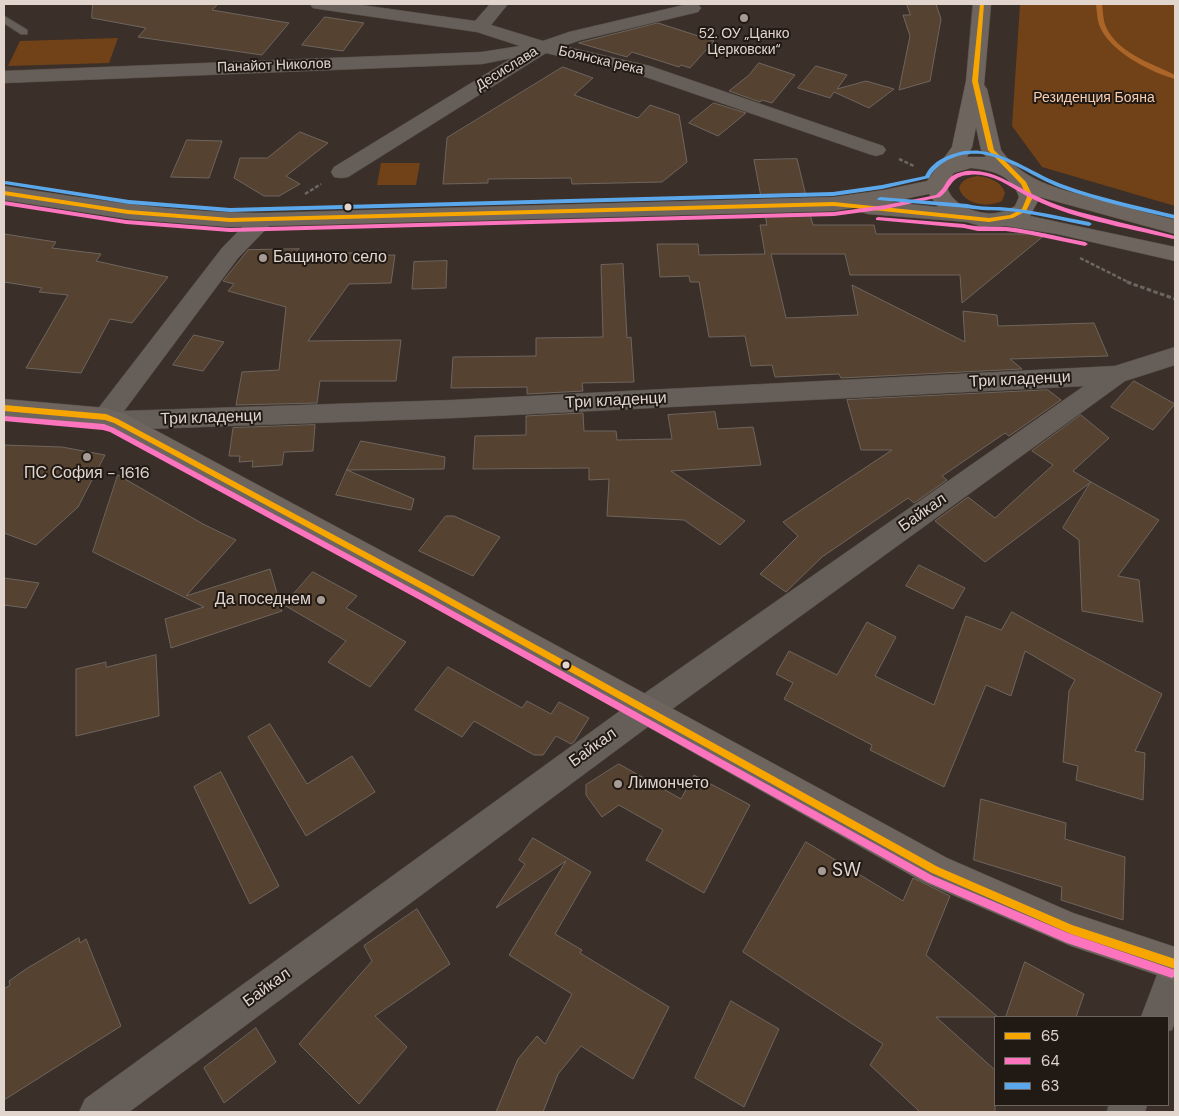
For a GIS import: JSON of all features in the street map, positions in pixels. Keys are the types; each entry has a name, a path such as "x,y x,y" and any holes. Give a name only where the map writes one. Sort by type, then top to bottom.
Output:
{"main road":[{"path":"966,216 943,202 937,194 941,177 962,147 975,80 982,4"},
{"path":"975,80 991,150 998,160 1017,176 1030,196 1028,206 1019,214 1006,219"},
{"path":"834,204 884,196 941,177 959,164 984,163 1017,176 1046,192 1175,227"},
{"path":"4,193 128,212 230,220 834,204 966,216 986,220 1006,219 1057,227 1175,254"},
{"path":"4,408 111,419 428,588 935,870 1071,929 1175,964"}],"street":[{"name":"Боянска река","path":"319,4 479,27 543,47 643,70 876,150"},
{"path":"479,27 499,4"},
{"name":"Десислава","path":"340,172 543,47 575,36 692,8"},
{"name":"Панайот Николов","path":"4,77 482,58 543,47"},
{"path":"111,419 230,253 262,220"},
{"name":"Байкал","path":"98,1112 646,710 1116,375 1175,356"},
{"name":"Три кладенци","path":"111,419 453,410 1116,375"},
{"path":"1159,1016 1175,971"}],"lane":[{"path":"4,19 24,32"}],"path":[{"path":"1078,257 1136,286 1175,299"}],"green space":[{"name":"Резиденция Бояна","path":"1020,4 1175,4 1175,206 1042,167 1012,126"},
{"path":"118,38 109,63 8,66 20,41"},
{"path":"381,163 420,163 416,185 377,185"},
{"path":"977,176 986,177 1001,185 1005,193 1002,201 990,204 977,204 962,194 959,188 960,185 966,179"}],"building":[{"path":"93,4 218,4 212,10 289,23 262,55 138,37 146,28 92,18"},
{"path":"907,4 936,4 941,19 930,81 899,90 910,36 903,15 910,15"},
{"path":"325,17 364,23 343,51 302,45"},
{"path":"658,23 714,41 690,68 681,65 679,67 632,52 627,57 579,43"},
{"path":"759,63 795,75 772,103 762,100 760,102 729,91 749,75"},
{"path":"816,66 847,75 837,89 866,81 894,89 869,108 834,92 830,98 798,88"},
{"path":"563,67 593,78 574,95 638,118 650,105 679,115 687,162 662,182 572,184 571,178 488,179 488,183 443,184 447,138"},
{"path":"714,103 746,113 718,136 689,123"},
{"path":"300,132 328,143 286,176 300,184 279,196 264,196 234,178 240,158 267,158"},
{"path":"187,140 222,141 209,178 171,177"},
{"path":"797,159 806,196 761,197 754,160"},
{"path":"810,214 813,225 874,225 876,234 1046,234 962,303 960,275 850,275 845,254 771,254 786,318 858,315 852,285 965,342 963,311 997,315 998,326 1094,323 1108,356 1010,359 1022,369 841,378 839,374 775,377 772,365 751,366 745,336 709,337 699,282 690,282 689,276 660,277 657,244 698,244 699,255 765,254 760,225 767,225 765,215"},
{"path":"4,234 56,242 52,248 101,254 96,261 168,277 132,323 110,319 81,373 26,368 68,295 39,292 42,288 4,282"},
{"path":"299,249 295,253 360,253 359,256 395,255 391,283 349,284 308,341 401,340 396,381 320,381 317,403 236,405 242,372 279,370 286,307 228,291 234,284 223,281 248,250"},
{"path":"447,261 446,288 412,289 414,262"},
{"path":"623,264 627,338 631,337 634,382 582,383 583,391 527,394 527,387 451,388 453,357 536,356 536,338 603,337 601,265"},
{"path":"194,335 224,342 203,371 173,365"},
{"path":"1134,381 1175,404 1153,430 1111,407"},
{"path":"1048,390 1061,400 1009,436 1005,433 942,476 947,480 914,503 908,498 822,557 786,592 760,574 798,536 783,522 892,450 861,450 847,400"},
{"path":"715,412 718,429 753,427 761,465 671,471 745,521 720,545 684,520 607,516 609,479 589,480 589,468 473,469 475,436 526,435 526,416 583,413 584,431 616,431 617,440 672,439 668,415"},
{"path":"1081,415 1109,438 1073,471 1091,482 985,562 935,521 968,497 995,518 1053,465 1032,451"},
{"path":"315,425 313,451 284,452 282,465 252,467 253,461 239,462 240,456 229,456 233,428"},
{"path":"361,441 445,457 444,469 347,470"},
{"path":"4,445 62,447 105,455 78,507 36,545 4,533"},
{"path":"347,470 414,499 411,510 336,495"},
{"path":"118,475 203,524 236,540 186,596 270,569 282,611 171,648 165,619 204,607 93,552"},
{"path":"1091,482 1159,520 1118,576 1139,580 1143,622 1082,611 1079,540 1063,528"},
{"path":"446,516 454,516 500,537 473,576 419,551"},
{"path":"919,565 965,588 953,609 906,586"},
{"path":"313,572 357,596 346,608 406,642 370,687 328,662 346,641 284,605"},
{"path":"4,578 39,583 26,608 4,605"},
{"path":"1012,612 1162,694 1135,751 1145,753 1143,800 1076,780 1078,766 1063,762 1069,691 1075,680 1025,651 1011,696 986,685 944,787 870,750 872,745 784,699 793,683 776,674 789,651 837,675 867,622 896,637 875,676 934,705 966,616 1001,630"},
{"path":"156,655 159,716 76,736 76,669 106,662 106,667"},
{"path":"448,667 522,708 527,701 551,714 559,702 589,718 574,742 571,744 556,736 543,755 534,755 474,721 462,737 415,710"},
{"path":"270,724 307,784 352,756 375,792 306,836 248,737"},
{"path":"619,764 681,799 694,775 750,805 704,893 646,860 663,830 619,805 602,817 586,795 586,785"},
{"path":"221,772 279,886 250,904 194,787"},
{"path":"981,799 1066,823 1065,839 1125,857 1123,920 1061,900 1062,887 974,860"},
{"path":"533,838 591,872 555,934 582,950 580,953 669,1007 633,1079 581,1046 558,1074 543,1112 496,1112 518,1059 537,1036 545,1044 572,994 509,955 566,861 496,908 525,864 519,860"},
{"path":"806,842 903,901 913,878 950,896 926,955 997,1016 936,1017 994,1069 995,1112 920,1112 870,1065 883,1044 743,952"},
{"path":"417,909 450,964 375,1016 407,1047 359,1104 299,1044 372,961 364,946"},
{"path":"79,938 80,943 86,939 121,1026 4,1100 4,989 10,985 9,981 26,969"},
{"path":"1025,962 1084,994 1076,1016 1006,1016"},
{"path":"731,1001 779,1029 744,1107 695,1078"},
{"path":"256,1028 276,1062 224,1103 204,1068"}],"waterway":[{"path":"1099,4 1103,27 1116,45 1134,58 1175,77"}],"transit line":[{"name":"65","path":"4,193 128,212 230,220 834,204 989,220 1011,217 1024,210 1030,197 1024,183 991,150 975,81 982,4"},
{"name":"63","path":"6,183 129,202 230,210 833,194 882,187 927,177 933,167 949,157 979,152 994,155 1064,187 1175,217"},
{"name":"64","path":"4,203 126,222 230,230 834,214 886,207 938,196 945,189 950,179 975,172 999,178 1029,195 1062,209 1173,237"},
{"name":"63","path":"880,199 967,206 980,209 1007,209 1089,224"},
{"name":"64","path":"878,219 964,226 978,229 1006,229 1085,244"},
{"name":"65","path":"4,408 106,417 116,421 428,589 935,870 1071,929 1175,964"},
{"name":"64","path":"4,418 104,427 112,430 423,598 930,879 1067,938 1172,973"}],"place":[{"name":"52. ОУ „Цанко Церковски“","path":"744,18"},
{"name":"Бащиното село","path":"263,258"},
{"name":"ПС София - 1616","path":"87,457"},
{"name":"Да поседнем","path":"321,600"},
{"name":"Лимончето","path":"618,784"},
{"name":"SW","path":"822,871"}]}
